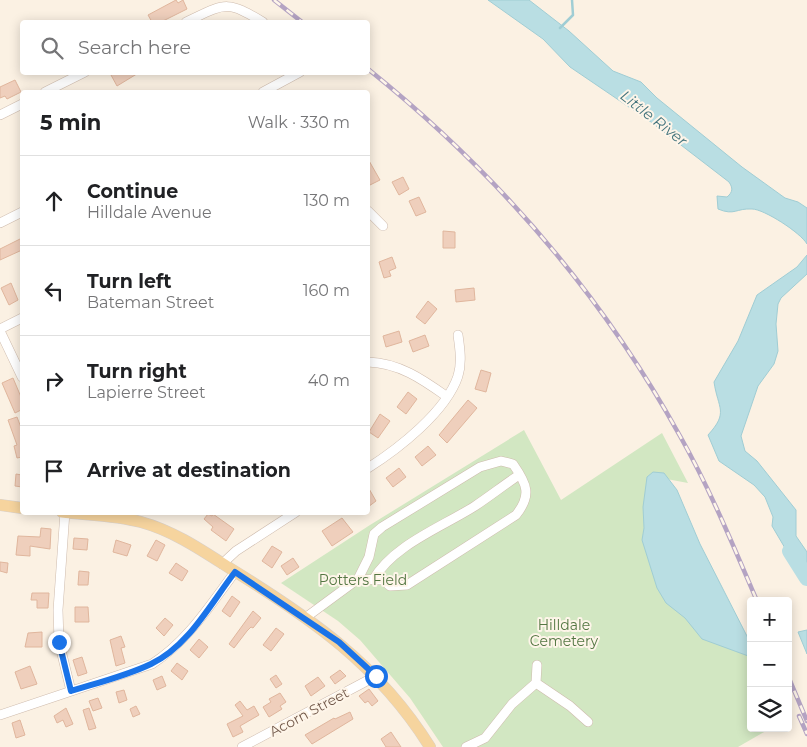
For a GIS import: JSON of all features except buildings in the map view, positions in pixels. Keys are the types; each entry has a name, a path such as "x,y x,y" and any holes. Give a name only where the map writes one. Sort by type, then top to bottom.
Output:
{"main road":[{"path":"0,505 20,508"},
{"path":"94,515 141,522 181,539 306,618 352,653 376,676 401,706 430,747"}],"street":[{"path":"189,20 217,3 232,3 244,7 260,20"},
{"path":"49,90 79,75"},
{"path":"267,90 294,75"},
{"path":"0,115 20,105"},
{"path":"0,223 20,213"},
{"path":"370,213 383,226"},
{"path":"20,319 0,330 20,373"},
{"path":"370,466 432,417 457,378 461,362 458,335"},
{"path":"370,362 387,364 416,375 446,396"},
{"path":"306,618 358,579 369,557 374,534 412,507 480,467 492,462 513,464 525,485 526,494 524,505 516,515 407,586 390,586 382,580 358,579"},
{"path":"373,580 380,569 398,553 482,502 519,475"},
{"path":"64,515 58,610 59,642 71,691"},
{"path":"222,564 236,551 291,515"},
{"path":"0,715 136,670 166,656 187,635 235,572"},
{"path":"466,747 485,738 512,704 536,683 537,665"},
{"name":"Acorn Street","path":"242,747 252,745 376,676"},
{"path":"536,683 575,709 588,722"}],"green space":[{"name":"Hilldale Cemetery","path":"524,430 561,500 662,433 688,483 656,477 741,644 747,643 747,732 764,732 738,747 443,747 410,698 360,640 338,621 281,583 370,525"}],"water":[{"path":"488,0 529,0 569,31 613,71 641,82 657,98 742,167 785,198 798,202 807,208 807,244 790,228 758,210 747,209 728,212 718,209 717,196 727,197 729,195 732,190 729,182 651,122 570,67 543,39"},
{"path":"807,255 807,274 781,298 778,304 776,324 778,351 774,364 758,386 741,436 745,451 757,461 796,510 796,536 807,552 807,574 792,560 772,526 773,517 765,497 754,485 719,461 708,435 720,415 714,382 738,341 757,295 797,267"},
{"path":"653,472 664,473 677,490 700,544 747,636 747,656 702,639 685,618 666,603 657,588 642,540 644,528 643,507 647,477"},
{"path":"807,630 807,654 798,632"}],"waterway":[{"path":"560,28 573,15 572,0"},
{"name":"Little River","path":"790,551 807,578"}],"railway":[{"path":"274,0 299,20"},
{"path":"370,71 415,108 502,192 542,237 616,333 649,383 691,456 721,517 755,597"},
{"path":"792,685 807,721"},
{"path":"799,716 807,734"}],"route":[{"path":"59,642 71,691 152,664 166,656 178,645 235,572 339,642 376,676"}],"park label":[{"name":"Potters Field","path":"363,580"}]}
